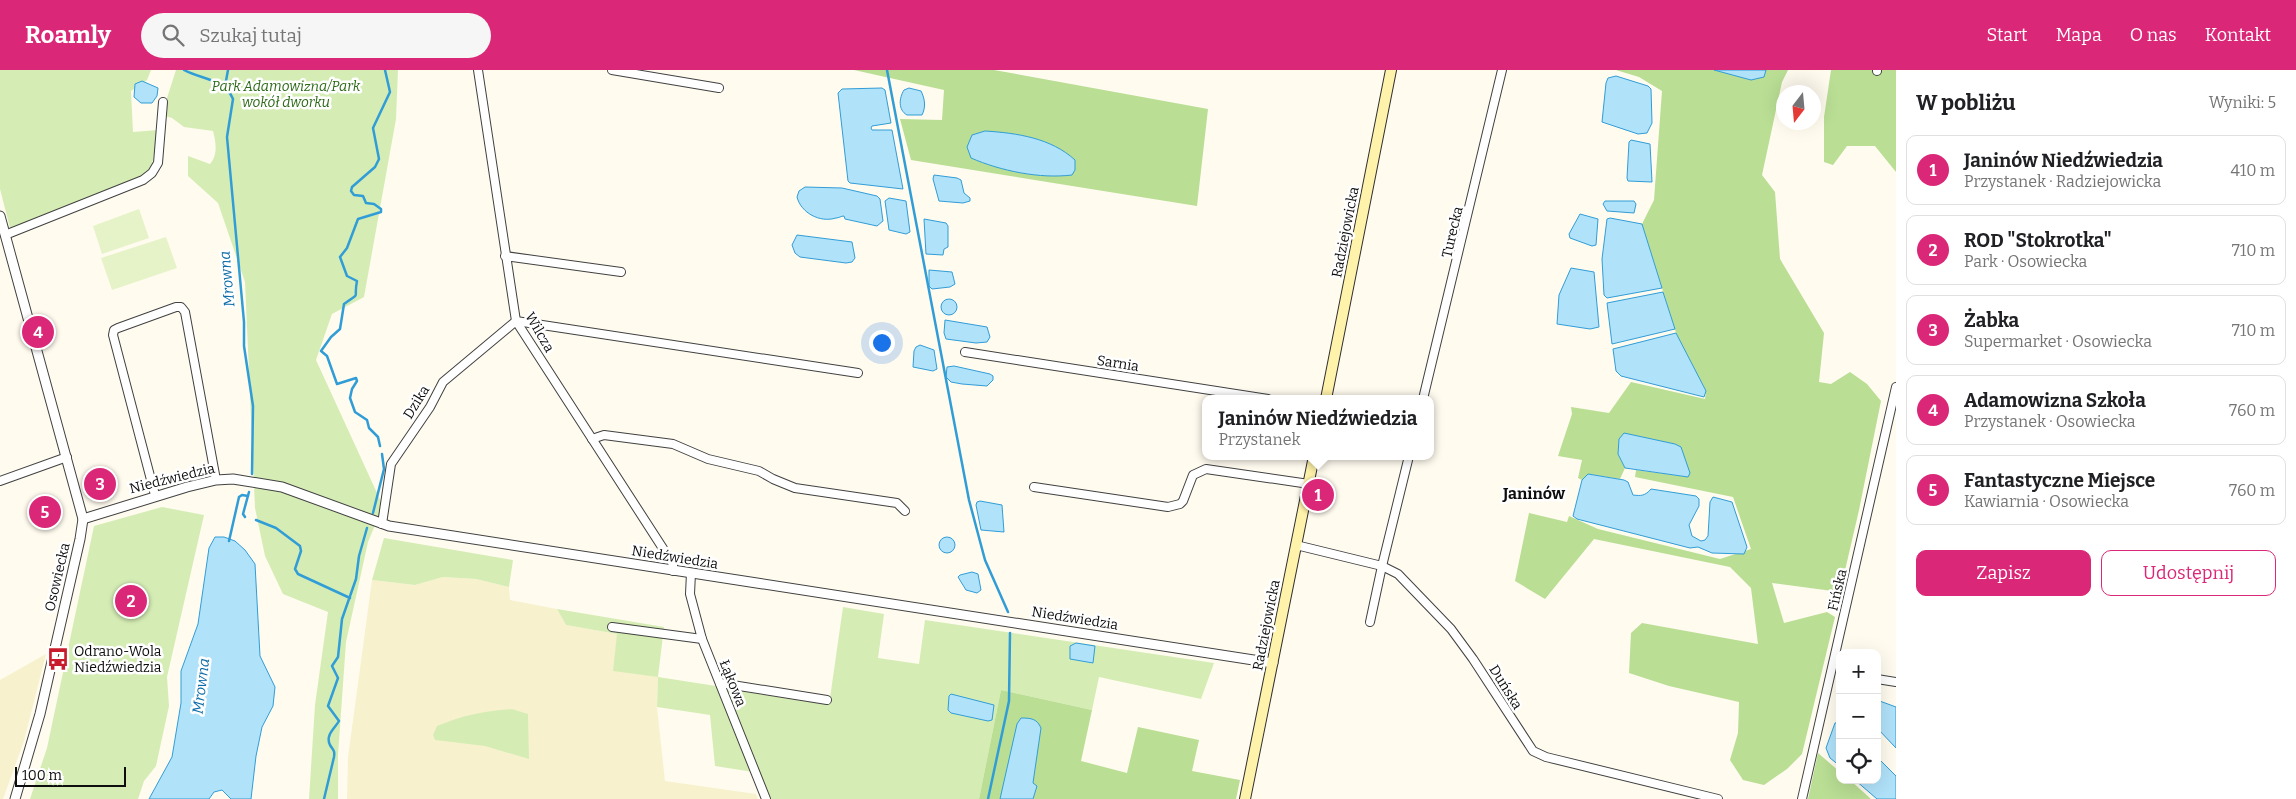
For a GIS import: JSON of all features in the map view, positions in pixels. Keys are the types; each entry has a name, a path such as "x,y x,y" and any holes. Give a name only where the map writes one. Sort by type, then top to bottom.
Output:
{"main road":[{"name":"Radziejowicka","path":"1327,395 1392,70"},
{"name":"Radziejowicka","path":"1245,799 1313,460"}],"street":[{"name":"Wilcza","path":"478,70 516,321 673,564 673,570"},
{"path":"612,70 719,88"},
{"name":"Turecka","path":"1424,395 1502,70"},
{"path":"5,235 143,180 152,173 158,163 163,102"},
{"name":"Osowiecka","path":"0,216 67,457 82,519 80,539 40,714 15,799"},
{"path":"505,256 621,272"},
{"path":"155,495 113,335 114,330 118,328 176,307 181,307 185,312 216,480"},
{"path":"516,321 858,374"},
{"name":"Dzika","path":"382,524 391,464 430,407 443,382 516,321"},
{"name":"Sarnia","path":"965,352 1242,395"},
{"name":"Fińska","path":"1802,799 1896,387"},
{"path":"592,439 604,435 672,444 708,460 759,471 773,480 796,488 897,503 905,511"},
{"path":"0,481 67,457"},
{"path":"1370,622 1408,460"},
{"path":"1034,487 1168,506 1180,504 1186,496 1193,475 1206,469 1309,484"},
{"name":"Niedźwiedzia","path":"82,519 155,495 216,480 252,481 282,487 382,524 474,541 1272,663"},
{"name":"Duńska","path":"1296,545 1382,566 1398,574 1452,629 1474,659 1533,750 1546,757 1718,799"},
{"name":"Łąkowa","path":"691,574 690,594 702,640 766,799"},
{"path":"612,627 702,640"},
{"path":"1831,671 1836,672"},
{"path":"1881,680 1896,682"},
{"path":"720,684 827,700"}],"shaded area":[{"path":"443,577 476,579 509,587 510,600 557,609 566,625 617,634 658,677 657,707 665,781 756,794 758,799 347,799 348,757 372,580 415,585"},
{"path":"46,654 24,741 3,799 0,799 0,680"}],"green space":[{"path":"0,70 151,70 147,80 131,91 133,132 158,130 151,171 141,177 10,228 0,189"},
{"name":"Park Adamowizna/Park wokół dworku","path":"176,70 398,70 396,119 364,297 332,314 316,360 383,506 368,542 346,642 338,755 338,799 309,799 315,705 328,612 283,594 265,556 255,508 245,282 218,203 188,176 188,156 210,164 213,160 216,148 213,131 184,127 172,118 165,116 166,101"},
{"path":"854,70 994,70 1208,109 1197,206 911,160 900,119 942,120 944,90"},
{"path":"1616,70 1788,70 1781,85 1776,85 1776,110 1762,175 1775,192 1780,259 1824,333 1819,382 1831,384 1850,372 1867,384 1881,401 1840,592 1772,583 1784,623 1827,612 1835,617 1802,754 1787,769 1764,785 1743,780 1730,760 1738,733 1739,702 1669,686 1629,673 1631,633 1642,623 1758,644 1751,588 1730,567 1594,539 1545,599 1515,581 1529,513 1567,522 1569,516 1598,529 1720,559 1751,549 1733,497 1635,477 1636,470 1688,477 1618,454 1625,468 1620,479 1588,474 1582,480 1578,478 1582,460 1558,456 1572,414 1571,407 1609,413 1631,382 1705,399 1706,391 1676,333 1642,224 1654,200 1662,91 1639,77"},
{"path":"1831,70 1896,70 1896,172 1875,146 1847,146 1833,165 1824,162 1824,117"},
{"path":"139,209 149,238 102,254 93,226"},
{"path":"166,237 177,268 112,290 101,258"},
{"path":"162,507 204,515 167,677 169,706 156,766 144,781 138,799 30,799 47,748 94,526"},
{"path":"384,538 513,560 509,587 476,579 443,577 415,585 372,580"},
{"path":"843,607 884,614 878,658 919,664 925,620 1214,663 1201,699 1099,677 1092,710 1001,690 979,799 770,799 727,689 829,705"},
{"path":"557,609 664,627 658,677 613,671 617,634 566,625"},
{"path":"658,677 716,686 753,772 715,766 710,715 657,707"},
{"path":"1001,690 1092,710 1081,761 1127,773 1138,727 1199,740 1192,771 1240,780 1236,799 979,799"},
{"path":"512,709 528,714 529,759 485,746 435,740 433,735 437,726 465,716"},
{"path":"1818,753 1836,769 1836,784 1854,784 1871,799 1808,799"}],"water":[{"path":"1714,70 1766,70 1764,77 1751,80"},
{"path":"1616,76 1648,86 1651,89 1652,123 1647,133 1638,134 1602,122 1606,83 1608,78"},
{"path":"142,81 158,88 157,96 152,103 141,103 134,97 135,84"},
{"path":"882,88 885,90 891,123 872,126 871,128 872,130 892,130 903,189 850,183 848,181 838,93 842,89"},
{"path":"909,88 921,91 924,103 922,115 907,115 902,110 900,104 901,97 904,90"},
{"path":"985,131 1021,135 1055,146 1075,160 1075,170 1072,175 1034,175 995,167 971,158 967,147 972,135"},
{"path":"1631,140 1650,144 1652,182 1628,181 1629,142"},
{"path":"934,175 961,180 964,193 970,198 970,201 963,203 939,201 933,179"},
{"path":"805,187 842,188 877,196 880,199 883,221 877,226 845,219 844,216 830,219 818,218 807,212 799,203 797,197 799,191"},
{"path":"889,198 906,201 910,232 906,234 889,230 885,201"},
{"path":"1605,201 1634,201 1636,204 1634,213 1607,211 1603,204"},
{"path":"1580,214 1598,219 1596,245 1592,246 1570,238 1569,234"},
{"path":"924,219 946,223 948,226 948,247 944,249 943,255 926,254"},
{"path":"1607,219 1642,224 1662,288 1607,298 1604,295 1602,259"},
{"path":"797,235 852,242 855,258 852,262 846,263 800,257 795,253 792,245"},
{"path":"1571,268 1594,272 1599,327 1590,329 1557,324 1559,295"},
{"path":"929,270 952,272 955,284 950,287 932,289 929,286"},
{"path":"1663,292 1675,329 1612,344 1607,303"},
{"path":"946,299 952,299 957,304 955,313 946,315 941,310 941,304"},
{"path":"945,320 987,327 990,337 987,342 976,343 946,339 944,333"},
{"path":"1676,333 1706,391 1704,397 1621,376 1616,371 1613,349"},
{"path":"920,345 934,350 937,369 933,371 913,367 914,351"},
{"path":"954,366 990,374 993,376 993,380 987,386 951,382 946,377 947,367"},
{"path":"1624,433 1681,447 1690,473 1688,477 1625,468 1618,454 1619,439"},
{"path":"1588,474 1624,480 1628,482 1633,495 1643,495 1651,489 1696,496 1699,499 1699,506 1689,525 1692,536 1701,541 1705,540 1708,536 1710,502 1713,497 1732,502 1747,547 1744,554 1712,553 1698,547 1690,548 1577,519 1573,516 1582,480"},
{"path":"980,501 1002,505 1004,532 981,530 976,505"},
{"path":"215,537 224,537 235,541 245,550 255,564 260,656 275,687 273,706 262,727 256,756 251,799 231,799 222,790 214,792 209,799 149,799 172,757 181,703 181,671 198,624 209,548"},
{"path":"944,537 950,537 955,542 953,551 944,553 939,548 939,542"},
{"path":"972,572 978,574 981,590 977,593 966,590 958,577"},
{"path":"1076,643 1095,646 1093,663 1070,659 1070,646"},
{"path":"951,694 994,705 992,720 988,721 951,713 948,710 949,696"},
{"path":"1881,701 1896,707 1896,748 1881,732"},
{"path":"1021,718 1034,720 1041,728 1033,783 1037,786 1033,799 1000,799 1017,724"},
{"path":"1835,723 1836,763 1830,758 1826,748"},
{"path":"1881,761 1896,776 1896,799 1877,799 1860,784 1881,784"}],"waterway":[{"name":"Mrowna","path":"184,70 218,83 229,92 233,99 227,137 244,322 244,346 253,406 252,474"},
{"name":"Mrowna","path":"222,85 226,81 228,70"},
{"name":"Mrowna","path":"380,446 378,437 369,428 367,420 355,412 350,398 352,389 357,381 356,378 337,384 327,356 321,351 331,337 340,329 344,304 356,295 357,281 347,276 340,257 347,248 358,219 381,212 381,209 374,204 366,203 363,196 354,195 351,191 352,187 375,167 379,159 373,128 390,92 385,70"},
{"path":"887,70 969,500 985,560 1008,612"},
{"name":"Mrowna","path":"373,513 384,469 382,454"},
{"name":"Mrowna","path":"245,517 243,514 249,492"},
{"name":"Mrowna","path":"229,541 239,497 242,495 248,496"},
{"name":"Mrowna","path":"256,520 276,528 300,546 301,551 295,569 298,574 350,598"},
{"name":"Mrowna","path":"324,799 334,755 329,738 339,721 328,706 338,678 332,666 338,657 342,619 356,579 359,556 367,528"},
{"path":"988,799 1009,701 1010,633"}],"place":[{"name":"Adamowizna Szkoła","path":"38,332"},
{"name":"Żabka","path":"100,484"},
{"name":"Janinów Niedźwiedzia","path":"1318,495"},
{"name":"Fantastyczne Miejsce","path":"45,512"},
{"name":"ROD \"Stokrotka\"","path":"131,601"},
{"name":"Odrano-Wola Niedźwiedzia","path":"58,659"}],"district":[{"name":"Janinów","path":"1534,493"}]}
